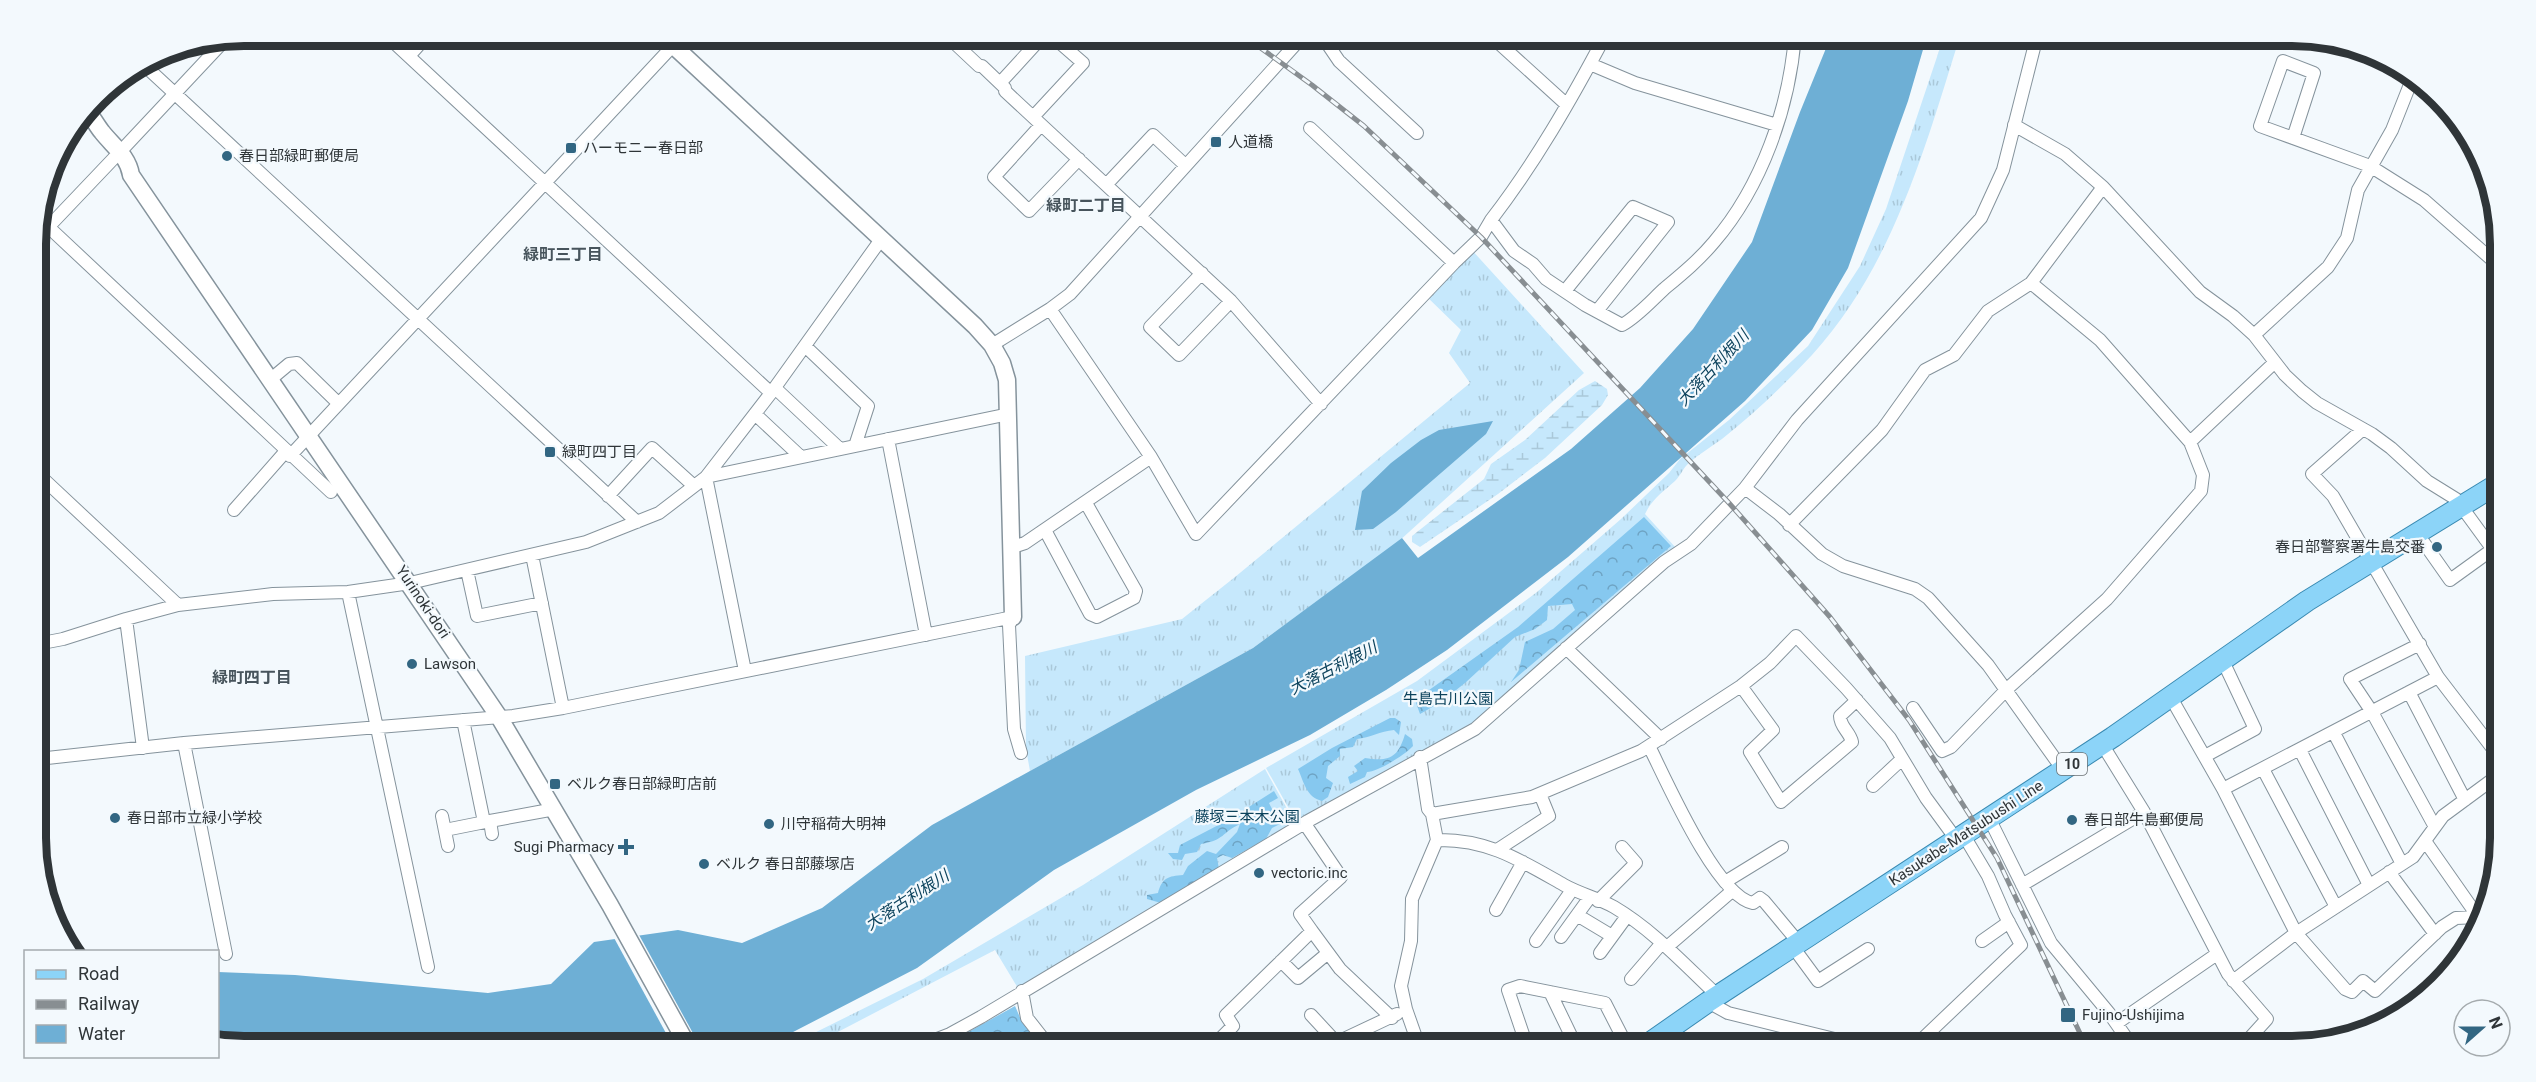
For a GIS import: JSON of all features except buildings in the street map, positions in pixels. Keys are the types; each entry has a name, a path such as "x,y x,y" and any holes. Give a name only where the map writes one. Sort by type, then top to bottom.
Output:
{"main road":[{"name":"Kasukabe-Matsubushi Line","path":"1664,1035 1713,999 2102,744 2307,601 2490,488"}],"street":[{"path":"398,46 773,391 840,449"},
{"path":"409,56 418,46"},
{"path":"234,510 546,183 667,46"},
{"path":"680,46 975,326 992,345 1002,363 1009,414 1013,547 1013,618 1009,625 1014,729 1021,753"},
{"path":"958,46 1232,301 1321,404"},
{"path":"1000,83 1034,46"},
{"path":"1063,46 1083,63 994,177 1029,211 1079,159"},
{"path":"992,345 1070,294 1139,215 1295,46"},
{"path":"1329,46 1339,61 1417,133"},
{"path":"1502,46 1567,105"},
{"path":"1050,309 1151,457 1196,534 1481,237 1491,220 1517,187 1600,46"},
{"path":"1491,220 1514,251 1533,264 1546,279 1622,325 1698,260 1716,240 1738,209 1754,182 1777,125 1794,46"},
{"path":"946,1036 1419,757 1475,729 1664,562 1691,544 1745,488 1797,420 1981,218 2003,170 2034,46"},
{"path":"48,219 117,155 217,48"},
{"path":"2293,138 2314,73 2283,61 2260,126 2293,138 2370,166 2424,200 2490,258"},
{"path":"1590,64 1635,83 1777,125"},
{"path":"150,71 637,522"},
{"path":"2253,335 2328,267 2347,238 2358,190 2392,130 2409,85"},
{"name":"Yurinoki-dori","path":"92,118 110,139 117,155 129,166 131,175 272,379 499,717 555,809 682,1036"},
{"path":"2014,125 2065,154 2103,187 2200,292 2233,316 2253,335 2285,375 2317,403 2391,448 2427,481 2456,499 2490,545"},
{"path":"1310,128 1454,263"},
{"path":"1106,185 1153,135 1185,165"},
{"path":"1789,525 1882,430 1925,370 1954,355 1988,311 2031,283 2103,187"},
{"path":"1564,291 1633,207 1668,222 1597,311"},
{"path":"47,226 331,492"},
{"path":"46,642 178,605 273,594 348,592 410,583 597,538 659,513 706,477 773,391 882,238"},
{"path":"1202,273 1149,327 1179,354 1232,301"},
{"path":"1913,708 1942,751 1951,747 2007,689 2107,599 2201,491 2203,476 2190,442 2100,340 2031,283"},
{"path":"805,346 868,406 855,446"},
{"path":"2190,442 2274,362"},
{"path":"272,379 289,364 297,363 338,403"},
{"path":"755,414 801,457"},
{"path":"706,477 1009,414"},
{"path":"2363,429 2312,474 2333,496 2438,677 2490,745"},
{"path":"888,439 926,635"},
{"path":"608,496 652,448 694,486"},
{"path":"1013,547 1026,543 1151,457"},
{"path":"706,477 746,671"},
{"path":"47,482 178,605"},
{"path":"1745,488 1779,514 1822,554 1843,566 1915,589 1928,598 2007,689 2063,770"},
{"path":"1045,530 1090,614 1097,617 1134,598 1136,591 1086,503"},
{"path":"2417,533 2450,580 2490,550"},
{"path":"532,555 563,708"},
{"path":"467,570 477,616 542,603"},
{"path":"348,592 428,967"},
{"path":"46,758 184,743 499,717 563,708 1013,618"},
{"path":"126,619 143,748"},
{"path":"1432,814 1532,797 1649,747 1742,686 1770,663 1796,636 1890,738 1926,798 1960,837 1988,876 2021,945 1927,1035"},
{"path":"2420,644 2349,679 2373,712 2435,827"},
{"path":"1566,648 1661,739"},
{"path":"2205,756 2255,729 2222,659"},
{"path":"2223,789 2438,677"},
{"path":"1742,686 1773,730 1750,752 1781,802 1852,742 1851,736 1840,723 1840,716 1857,700"},
{"path":"2409,692 2464,800"},
{"path":"2170,696 2223,789 2296,933 2345,989 2352,992 2363,981 2375,991 2434,934 2456,918 2471,919"},
{"path":"463,720 487,822 492,834"},
{"path":"2334,733 2402,864"},
{"path":"184,743 226,954"},
{"path":"2102,744 2144,812 2233,981 2267,1019 2252,1035"},
{"path":"1649,747 1700,846 1729,886 1745,902 1753,903 1760,898 1764,901 1796,945 1818,981 1868,949"},
{"path":"2300,750 2369,885"},
{"path":"1415,1035 1401,986 1411,941 1412,899 1437,840 1432,814 1428,808 1419,757"},
{"path":"1873,786 1902,759"},
{"path":"2264,769 2336,907"},
{"path":"2233,981 2296,933 2413,857 2443,816 2490,781"},
{"path":"1497,850 1549,816 1539,794"},
{"path":"445,830 555,809"},
{"path":"2022,885 2144,812"},
{"path":"442,816 448,846"},
{"path":"1989,818 2051,943 2125,1035"},
{"path":"1305,824 1341,877 1300,914 1340,969 1392,1017"},
{"path":"1437,840 1456,840 1488,846 1572,890 1614,907 1664,945 1728,1013 1819,1035"},
{"path":"2425,841 2475,911"},
{"path":"1561,937 1577,915 1636,863 1622,847"},
{"path":"1630,979 1729,886 1782,847"},
{"path":"1496,910 1522,862"},
{"path":"2389,872 2434,934"},
{"path":"1536,941 1572,890"},
{"path":"1577,915 1612,936"},
{"path":"1600,953 1626,916"},
{"path":"1982,941 2009,922"},
{"path":"1223,1036 1233,1026 1226,1015 1312,931"},
{"path":"1281,961 1298,978 1328,953"},
{"path":"2117,1023 2217,954"},
{"path":"1523,1035 1508,990 1520,986 1605,1003 1622,1035"},
{"path":"1022,991 1028,1018 1041,1036"},
{"path":"1550,992 1571,1035"},
{"path":"1352,1035 1406,1009"},
{"path":"1311,1015 1327,1035"}],"green space":[{"name":"牛島古川公園","path":"1941,46 1957,46 1934,121 1903,204 1864,283 1840,320 1812,355 1780,388 1746,420 1689,463 1675,481 1651,504 1645,514 1676,548 1470,725 1297,823 1266,768 1417,681 1537,592 1621,519 1669,473 1680,459 1729,420 1808,346 1860,266 1886,209"},
{"path":"1470,248 1584,373 1398,542 1253,648 1030,771 1026,749 1025,656 1182,619 1470,383 1449,353 1461,330 1424,294"},
{"path":"1595,381 1607,389 1608,395 1602,405 1545,458 1498,494 1420,547 1412,542 1412,536 1484,479 1491,464 1525,440 1579,390"},
{"path":"1644,517 1671,546 1511,682 1519,670 1525,642 1553,629 1575,610 1572,604 1548,606 1547,620 1535,629 1515,637 1465,683 1441,702 1420,714 1415,700 1518,627"},
{"path":"1390,718 1401,722 1399,735 1394,730 1384,732 1357,739 1353,747 1340,749 1340,756 1328,766 1326,778 1333,783 1328,797 1322,801 1312,796 1298,769 1332,748"},
{"path":"1405,734 1412,739 1413,746 1392,762 1367,772 1365,777 1350,784 1348,777 1358,771 1354,766 1365,758 1380,759 1396,753"},
{"name":"藤塚三本木公園","path":"1265,769 1296,825 1019,990 995,950 831,1036 809,1036 923,979 1083,885"},
{"path":"1274,791 1278,798 1269,803 1272,809 1287,815 1282,823 1272,828 1266,839 1232,858 1223,855 1217,858 1219,869 1161,903 1147,899 1147,895 1158,893 1161,884 1166,879 1183,875 1188,866 1207,851 1216,854 1237,832 1240,824 1219,838 1201,844 1197,852 1185,854 1182,860 1173,859 1168,853 1178,853 1180,845 1230,819"},
{"path":"1015,1006 1022,1022 1033,1036 962,1036"}],"water":[{"name":"大落古利根川","path":"1827,46 1924,46 1908,101 1848,268 1812,330 1745,401 1568,557 1447,650 1386,690 1310,735 1196,790 1054,870 917,968 786,1036 244,1036 219,1034 219,972 295,975 488,993 551,984 594,942 678,930 742,943 822,908 932,825 1253,648 1402,538 1418,558 1571,449 1640,388 1693,329 1752,242"},
{"path":"1493,421 1486,434 1396,512 1373,529 1355,530 1362,491 1391,463 1421,440 1439,430"}],"pier":[{"path":"638,933 694,1036 667,1036 613,936"}],"railway":[{"path":"1258,46 1364,126 1481,237 1729,503 1830,617 1909,720 1997,858 2081,1035"}],"place":[{"name":"人道橋","path":"1216,142"},
{"name":"ハーモニー春日部","path":"571,148"},
{"name":"春日部緑町郵便局","path":"227,156"},
{"name":"緑町四丁目","path":"550,452"},
{"name":"春日部警察署牛島交番","path":"2437,547"},
{"name":"Lawson","path":"412,664"},
{"name":"ベルク春日部緑町店前","path":"555,784"},
{"name":"春日部市立緑小学校","path":"115,818"},
{"name":"春日部牛島郵便局","path":"2072,820"},
{"name":"川守稲荷大明神","path":"769,824"},
{"name":"Sugi Pharmacy","path":"626,847"},
{"name":"ベルク 春日部藤塚店","path":"704,864"},
{"name":"vectoric.inc","path":"1259,873"},
{"name":"Fujino-Ushijima","path":"2068,1015"}],"district":[{"name":"緑町二丁目","path":"1086,205"},
{"name":"緑町三丁目","path":"563,254"},
{"name":"緑町四丁目","path":"252,677"}]}
